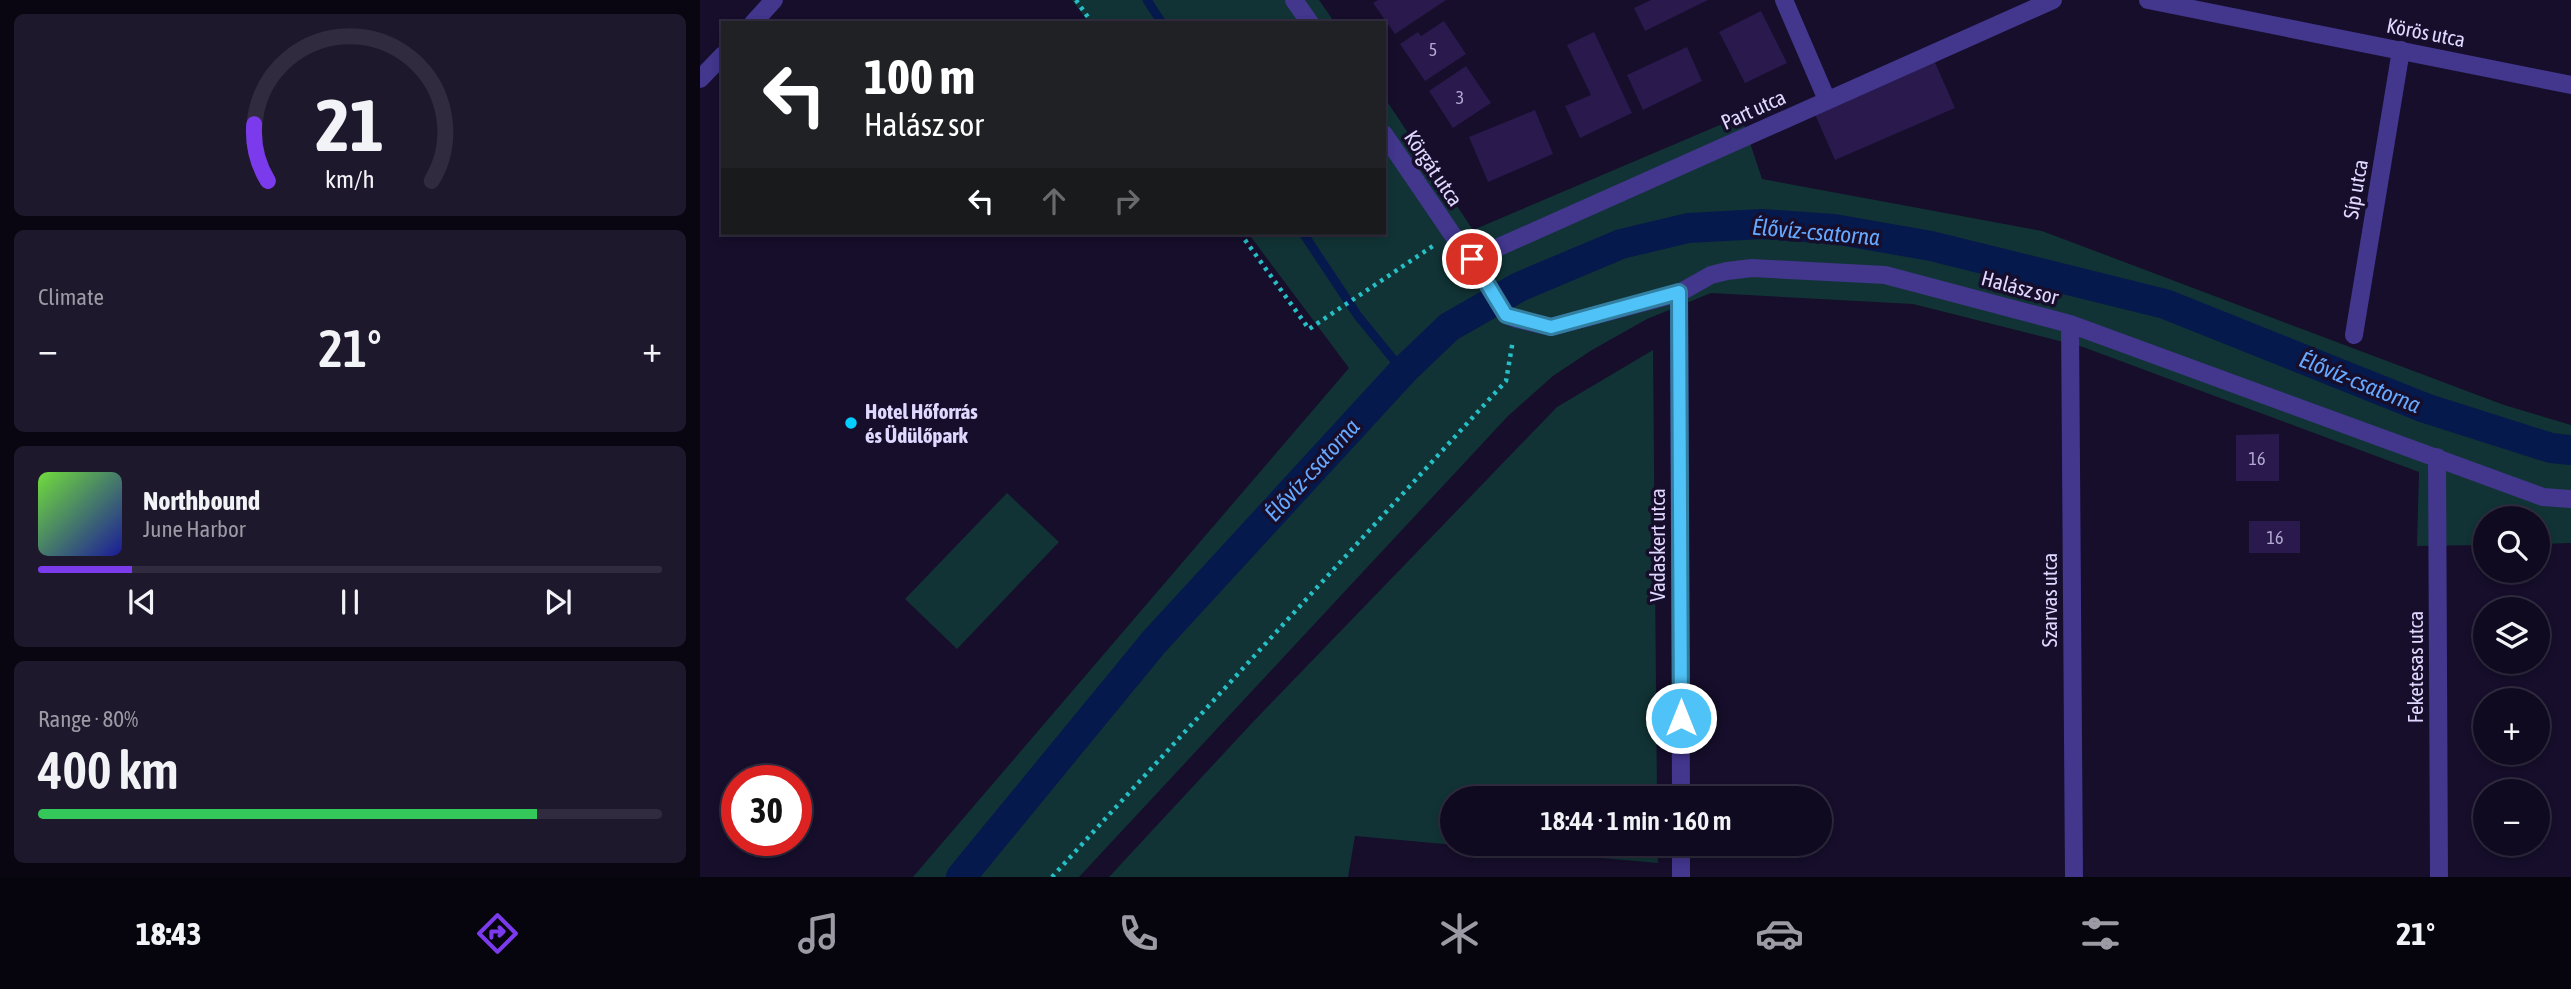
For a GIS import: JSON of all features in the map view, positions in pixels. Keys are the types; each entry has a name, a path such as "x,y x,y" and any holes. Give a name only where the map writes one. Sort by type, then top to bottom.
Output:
{"street":[{"path":"755,21 774,0"},
{"path":"1294,0 1309,21"},
{"path":"1784,0 1827,100"},
{"name":"Part utca","path":"1472,259 2053,0"},
{"name":"Körös utca","path":"2148,0 2571,85"},
{"name":"Síp utca","path":"2354,335 2402,50"},
{"path":"700,79 721,57"},
{"name":"Körgát utca","path":"1386,137 1451,234 1472,259"},
{"path":"1472,259 1512,317"},
{"name":"Halász sor","path":"1512,317 1551,327 1679,292 1711,275 1752,268 1885,275 2070,324 2543,497 2571,499"},
{"name":"Vadaskert utca","path":"1679,292 1681,786"},
{"name":"Szarvas utca","path":"2070,324 2074,877"},
{"name":"Feketesas utca","path":"2437,457 2440,877"},
{"path":"1681,856 1681,877"}],"path":[{"path":"1076,0 1091,21"},
{"path":"1241,235 1309,330 1451,234"},
{"path":"1052,877 1506,381 1512,317"}],"green space":[{"path":"1072,0 1319,0 1334,21 1088,21"},
{"path":"1386,100 1473,230 1741,116 1762,179 2042,231 2504,405 2571,425 2571,543 2550,544 2550,506 2473,506 2473,545 2417,546 2419,472 2083,347 1913,304 1711,293 1647,319 1592,350 1553,376 1508,416 1079,877 913,877 1349,368 1249,235 1386,235"},
{"path":"1653,350 1657,786 1440,786 1440,844 1355,836 1348,877 1109,877 1252,723 1557,407"},
{"path":"1007,493 1059,542 957,649 905,599"},
{"path":"1579,856 1658,856 1658,863"}],"building":[{"path":"1378,0 1446,0 1395,34 1373,3"},
{"path":"1651,0 1708,0 1645,31 1634,8"},
{"path":"1761,11 1787,63 1745,83 1719,32"},
{"path":"1444,21 1466,54 1425,81 1400,44 1418,32 1421,36"},
{"path":"1594,32 1632,113 1580,138 1565,106 1591,95 1567,45"},
{"path":"1687,47 1702,81 1643,110 1627,75"},
{"path":"1934,60 1955,108 1835,160 1814,112"},
{"path":"1466,66 1491,103 1453,128 1429,91"},
{"path":"1535,110 1553,154 1488,182 1469,137"},
{"path":"2279,434 2279,481 2236,481 2236,435"},
{"path":"2249,521 2300,521 2300,553 2249,553"}],"waterway":[{"path":"1147,0 1161,21"},
{"name":"Élővíz-csatorna","path":"961,877 1154,642 1403,371 1449,327 1519,287 1621,244 1688,228 1762,224 1834,229 1931,246 2165,304 2425,408 2551,448 2571,450"},
{"path":"1304,235 1358,316 1403,371"}],"place":[{"name":"Hotel Hőforrás és Üdülőpark","path":"851,423"}],"route":[{"path":"1472,259 1506,315 1551,327 1679,292 1681,718"}]}
